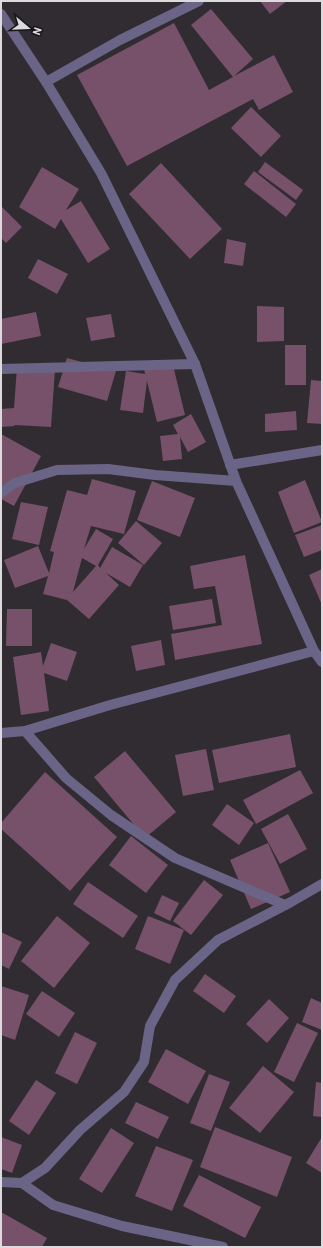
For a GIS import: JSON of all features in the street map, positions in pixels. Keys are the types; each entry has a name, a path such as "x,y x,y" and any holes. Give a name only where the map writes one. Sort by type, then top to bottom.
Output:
{"street":[{"path":"46,82 120,40 199,1"},
{"path":"1,14 46,82 101,173 195,364 236,481 314,651 322,662"},
{"path":"1,369 195,364"},
{"path":"230,465 322,450"},
{"path":"1,494 15,483 57,470 108,469 156,475 236,481"},
{"path":"1,733 25,731 110,706 314,651"},
{"path":"25,731 66,778 111,815 175,858 285,905"},
{"path":"22,1183 45,1168 80,1130 124,1092 144,1062 150,1026 175,980 218,940 322,884"},
{"path":"1,1182 22,1183 53,1205 122,1226 223,1247"}],"building":[{"path":"260,1 287,1 270,14"},
{"path":"211,9 253,59 234,76 274,55 293,92 259,110 253,99 127,166 77,75 174,23 209,90 233,77 191,25"},
{"path":"251,107 281,136 261,157 231,128"},
{"path":"265,162 303,190 296,200 258,172"},
{"path":"161,163 222,229 190,259 129,194"},
{"path":"42,167 79,189 66,210 81,201 110,249 88,263 61,219 55,229 19,207"},
{"path":"254,171 296,204 286,217 244,184"},
{"path":"1,206 22,227 6,243 1,238"},
{"path":"227,239 246,243 243,266 224,263"},
{"path":"38,259 68,274 57,294 28,278"},
{"path":"257,306 284,307 284,341 257,342"},
{"path":"36,312 41,336 1,344 1,319"},
{"path":"111,314 115,337 91,341 86,318"},
{"path":"285,345 306,345 306,385 285,385"},
{"path":"67,358 116,371 107,401 58,387"},
{"path":"172,361 185,415 157,422 147,381 143,413 120,410 126,371 145,374 144,369"},
{"path":"17,367 55,370 51,427 14,425 15,426 1,427 1,409 14,408"},
{"path":"311,380 322,381 322,424 307,423"},
{"path":"296,411 297,430 265,432 265,414"},
{"path":"191,414 206,442 188,452 180,437 182,459 163,461 160,436 178,434 173,425"},
{"path":"1,434 41,456 14,506 1,499"},
{"path":"92,479 136,491 124,534 91,526 84,549 96,529 113,539 98,565 100,568 112,547 143,565 130,587 106,573 119,585 89,619 67,600 43,594 48,576 15,588 4,560 38,546 49,573 54,552 50,551 67,490 87,495","holes":["82,558 96,566 73,592"]},
{"path":"305,480 322,522 294,533 278,492"},
{"path":"152,481 195,498 180,537 137,520"},
{"path":"21,502 48,507 39,545 12,539"},
{"path":"136,521 162,543 144,565 118,543"},
{"path":"322,525 322,550 304,557 295,535"},
{"path":"245,555 262,644 175,660 171,634 222,625 215,586 194,589 190,566"},
{"path":"322,569 322,605 309,575"},
{"path":"212,599 216,623 173,630 169,606"},
{"path":"7,609 32,609 32,646 6,646"},
{"path":"161,640 165,665 136,671 131,646"},
{"path":"51,643 77,652 67,681 44,673 49,711 21,715 13,657 41,652 43,666"},
{"path":"290,734 296,767 219,783 212,750"},
{"path":"206,749 214,790 183,796 175,755"},
{"path":"125,751 176,812 145,838 94,777"},
{"path":"300,770 313,793 256,824 243,800"},
{"path":"45,772 117,837 70,891 1,829 1,823"},
{"path":"227,804 254,823 239,845 212,825"},
{"path":"288,814 307,849 280,864 261,829"},
{"path":"131,836 168,865 146,893 109,865"},
{"path":"268,843 290,892 251,909 230,860"},
{"path":"204,880 223,895 191,935 173,921"},
{"path":"88,882 138,916 123,938 73,904"},
{"path":"162,895 179,903 170,921 154,913"},
{"path":"57,916 90,943 54,988 21,961"},
{"path":"148,916 184,930 170,964 135,949"},
{"path":"1,932 22,942 9,969 1,965"},
{"path":"205,974 236,996 224,1013 193,991"},
{"path":"1,986 29,995 15,1040 1,1035"},
{"path":"42,991 75,1013 59,1037 26,1014"},
{"path":"311,998 322,1003 322,1030 302,1022"},
{"path":"269,999 289,1018 267,1043 246,1024"},
{"path":"297,1023 318,1033 294,1082 274,1072"},
{"path":"75,1032 97,1043 77,1084 55,1073"},
{"path":"166,1049 206,1071 188,1104 148,1082"},
{"path":"263,1066 294,1092 260,1133 229,1108"},
{"path":"209,1074 230,1082 211,1131 190,1123"},
{"path":"36,1080 56,1093 29,1135 9,1121"},
{"path":"316,1082 322,1083 322,1117 313,1116"},
{"path":"136,1102 169,1117 158,1139 125,1123"},
{"path":"215,1127 292,1157 277,1197 200,1167"},
{"path":"111,1128 134,1143 102,1193 79,1179"},
{"path":"1,1137 22,1145 12,1173 1,1169"},
{"path":"322,1137 322,1173 306,1163"},
{"path":"156,1146 193,1160 172,1211 135,1196"},
{"path":"199,1175 261,1207 245,1238 183,1206"},
{"path":"1,1212 47,1238 42,1247 1,1247"}]}
